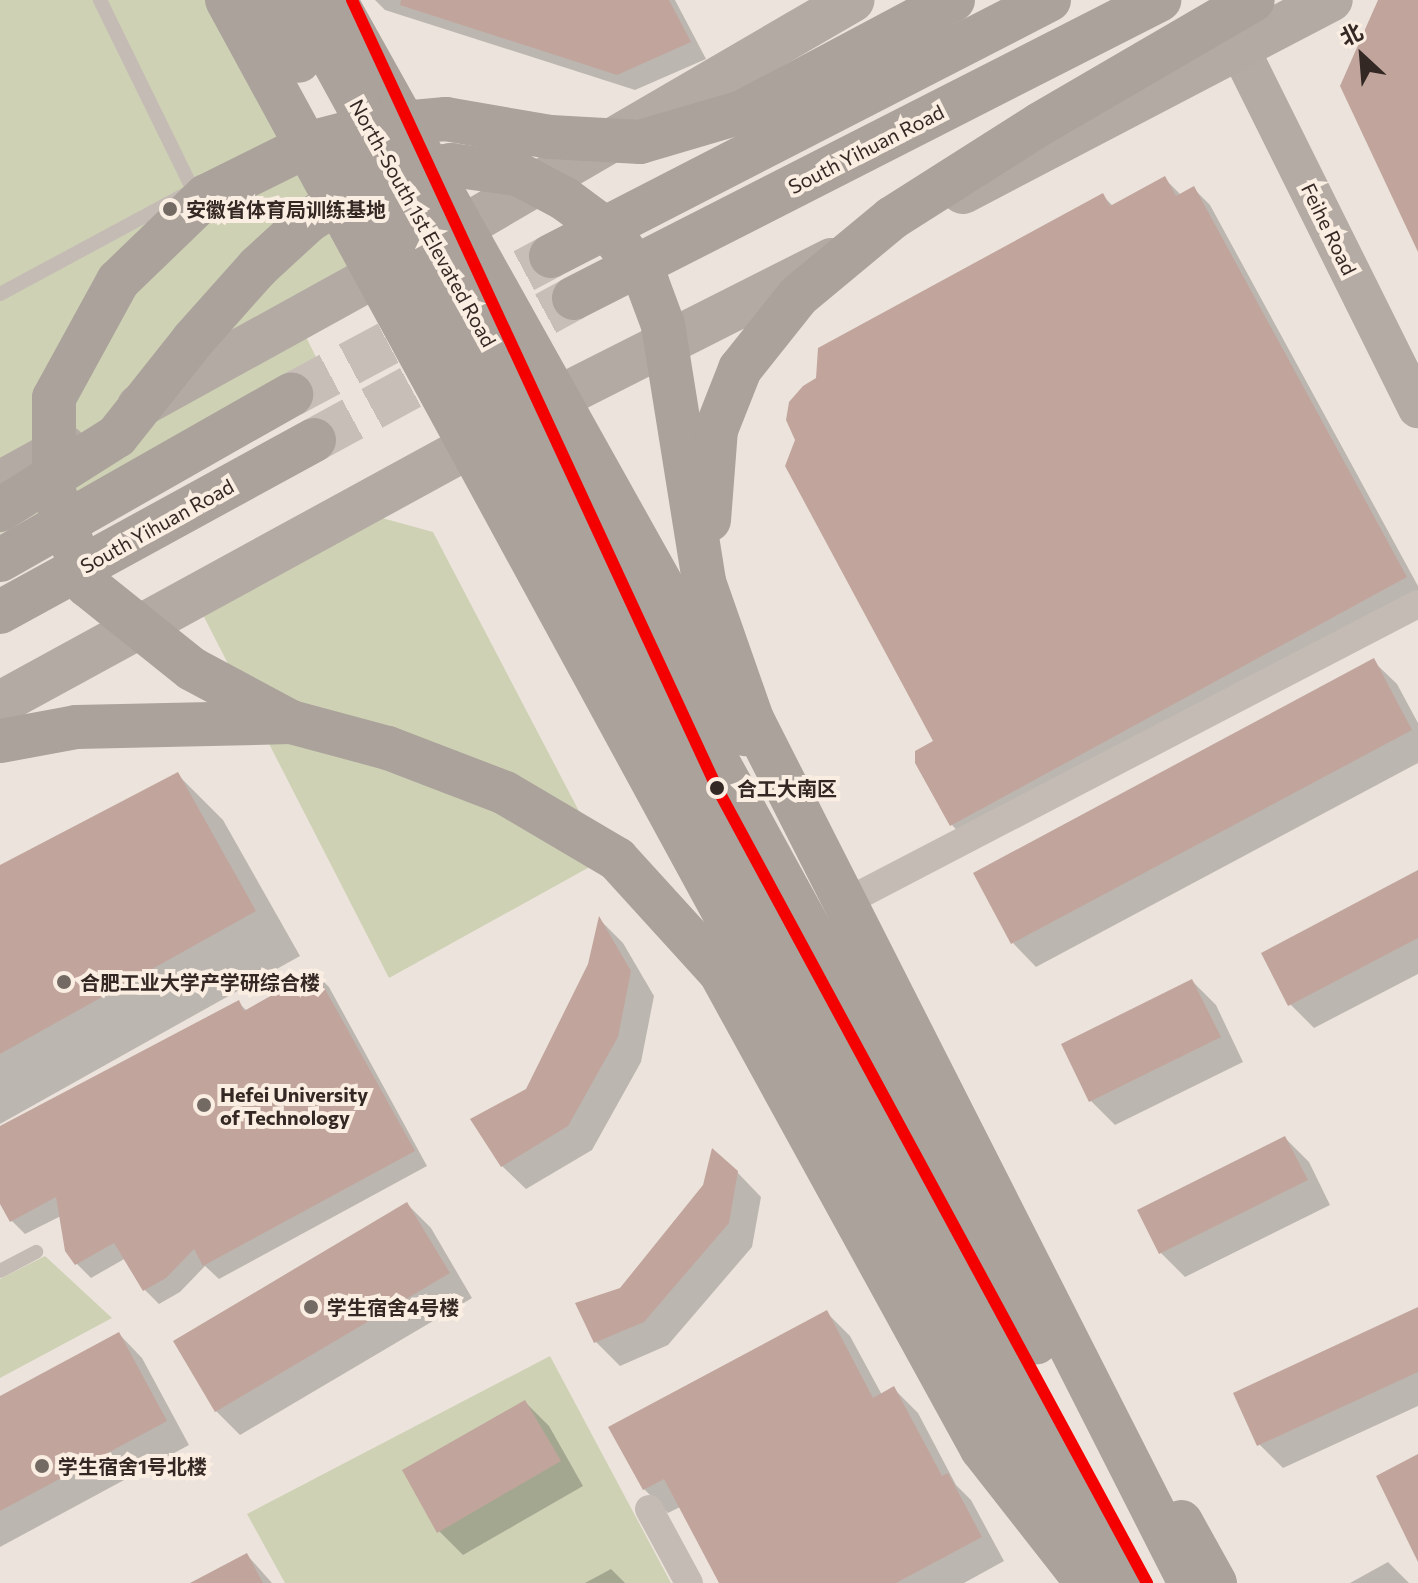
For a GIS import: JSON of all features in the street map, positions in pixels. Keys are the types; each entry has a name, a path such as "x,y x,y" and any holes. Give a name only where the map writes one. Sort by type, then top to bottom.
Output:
{"highway":[{"path":"227,0 1088,1583"},
{"name":"North-South 1st Elevated Road","path":"266,0 1128,1583"},
{"name":"North-South 1st Elevated Road","path":"300,0 1168,1583"},
{"path":"335,0 1215,1583"},
{"path":"953,0 742,112 640,142 550,137 446,119 379,125 317,141 206,196 118,281 54,398 54,492 87,585 192,669 291,722 388,748 505,793 617,859 720,972 982,1449 1088,1583"},
{"path":"551,256 1049,0"},
{"name":"South Yihuan Road","path":"574,298 1159,0"},
{"path":"704,582 716,430 740,369 798,296 892,218 1040,124 1253,0"},
{"path":"0,510 117,436 193,340 258,267 308,221 382,174 451,165 518,174 565,199 611,233 647,282 663,325 704,582 752,719 1190,1583"},
{"path":"0,560 291,395"},
{"name":"South Yihuan Road","path":"0,612 314,440"},
{"path":"0,741 76,727 291,722"}],"main road":[{"path":"0,483 461,228 853,0"},
{"path":"0,703 558,398 1240,50 1331,0"}],"street":[{"name":"Feihe Road","path":"1240,50 1418,408"},
{"path":"840,905 1418,604"},
{"path":"649,1509 689,1583"}],"lane":[{"path":"0,294 193,190 100,0"},
{"path":"0,1271 36,1252"}],"green space":[{"name":"安徽省体育局训练基地","path":"0,0 227,0 375,273 297,319 317,359 0,534"},
{"path":"371,515 433,532 604,859 389,978 202,613"},
{"path":"45,1256 112,1318 0,1378 0,1279"},
{"path":"550,1356 671,1583 285,1583 247,1514"}],"building":[{"path":"401,0 669,0 691,42 617,75 400,5"},
{"path":"1378,0 1418,0 1418,252 1340,86"},
{"path":"1165,176 1176,196 1194,186 1407,577 950,826 915,763 915,751 933,741 785,466 795,440 786,420 789,402 803,386 816,378 818,348 1103,193 1110,206"},
{"path":"1374,658 1412,730 1011,944 973,873"},
{"name":"合肥工业大学产学研综合楼","path":"178,772 256,911 0,1054 0,865"},
{"path":"1418,870 1418,938 1288,1006 1261,953"},
{"path":"599,916 631,971 618,1037 568,1126 501,1167 470,1119 526,1089 588,964"},
{"path":"315,971 415,1151 203,1266 194,1249 166,1278 143,1291 114,1243 75,1265 65,1251 56,1197 10,1222 0,1204 0,1126 239,1000 244,1011"},
{"path":"1192,979 1221,1037 1089,1102 1061,1044"},
{"path":"1285,1136 1308,1180 1159,1254 1137,1210"},
{"path":"712,1148 738,1171 729,1223 644,1322 594,1343 575,1303 620,1288 703,1185"},
{"name":"学生宿舍4号楼","path":"407,1202 450,1273 215,1412 173,1341"},
{"path":"1418,1307 1418,1372 1257,1446 1233,1393"},
{"path":"827,1310 873,1398 894,1386 942,1476 948,1473 982,1537 896,1583 719,1583 664,1479 643,1490 608,1427"},
{"name":"学生宿舍1号北楼","path":"119,1332 167,1421 0,1511 0,1396"},
{"path":"525,1400 561,1461 437,1533 402,1470"},
{"path":"1418,1454 1418,1562 1376,1476"},
{"path":"247,1553 263,1583 190,1583"}],"tunnel":[{"path":"291,395 551,256"},
{"path":"314,440 574,298"}],"transit line":[{"path":"352,0 717,788 1147,1583"}],"place":[{"name":"安徽省体育局训练基地","path":"170,209"},
{"name":"合工大南区","path":"717,788"},
{"name":"合肥工业大学产学研综合楼","path":"64,982"},
{"name":"Hefei University of Technology","path":"204,1105"},
{"name":"学生宿舍4号楼","path":"311,1307"},
{"name":"学生宿舍1号北楼","path":"42,1466"}]}
